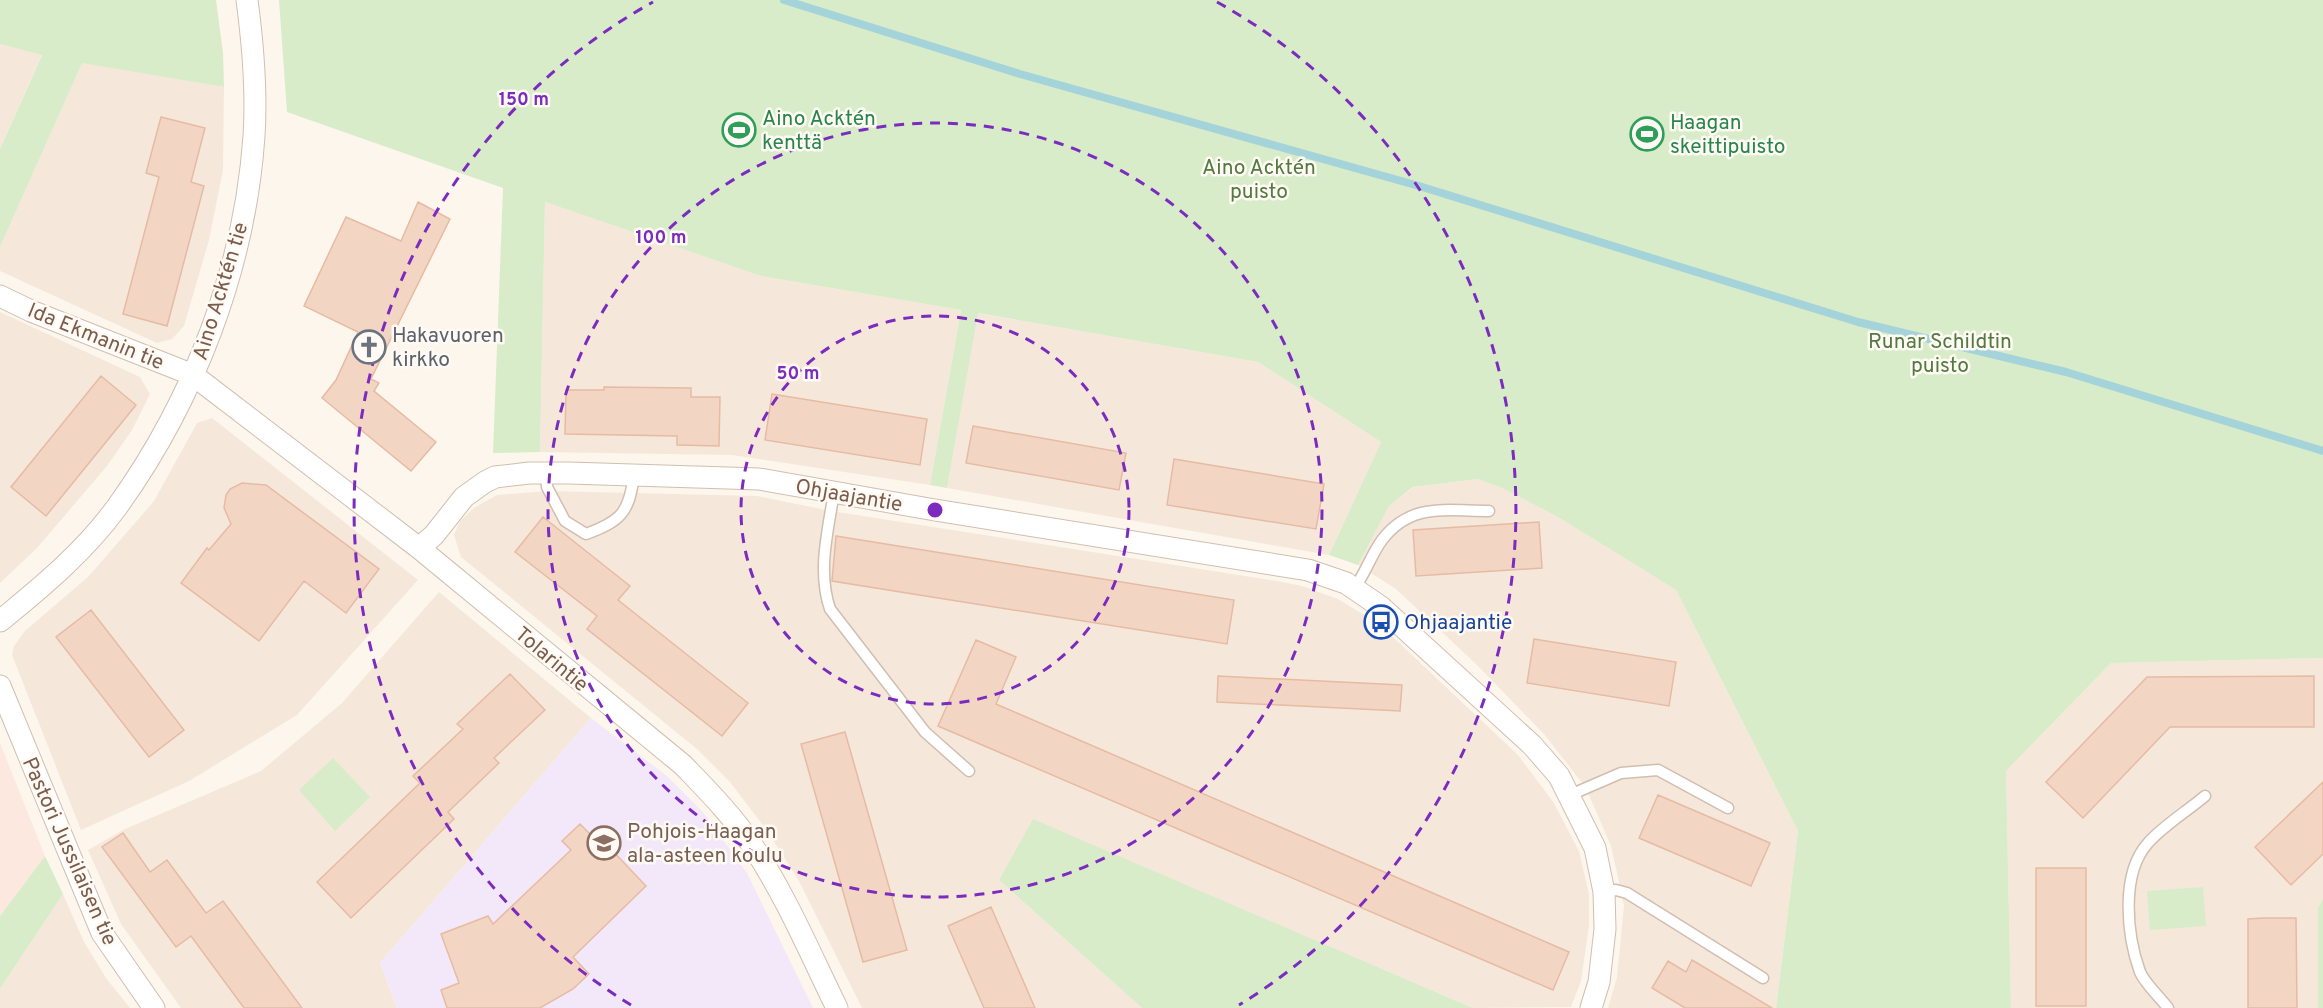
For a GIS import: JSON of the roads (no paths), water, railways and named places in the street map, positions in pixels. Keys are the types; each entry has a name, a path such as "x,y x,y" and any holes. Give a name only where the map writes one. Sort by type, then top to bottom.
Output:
{"street":[{"name":"Aino Acktén tie","path":"0,621 56,576 117,508 178,407 193,375 221,301 244,213 254,136 253,45 248,0"},
{"name":"Ida Ekmanin tie","path":"0,296 193,375"},
{"name":"Tolarintie","path":"193,375 419,548 683,765 713,795 751,843 778,889 837,1008"},
{"name":"Ohjaajantie","path":"419,548 435,534 464,497 495,477 546,473 634,475 759,479 1308,570 1354,589 1381,607 1532,745 1559,776 1595,848 1604,892 1603,950 1599,982 1591,1008"},
{"name":"Pastori Jussilaisen tie","path":"0,686 102,933 154,1008"}],"lane":[{"path":"546,473 547,487 565,521 586,534 613,524 630,504 634,475"},
{"path":"834,492 822,572 824,592 830,609 925,732 969,771"},
{"path":"1354,589 1381,541 1394,526 1419,511 1489,511"},
{"path":"1570,795 1622,774 1658,770 1728,808"},
{"path":"2168,1008 2140,974 2131,931 2131,882 2137,859 2148,843 2205,796"},
{"path":"1604,892 1616,890 1627,893 1763,978"}],"waterway":[{"path":"784,0 1020,74 1419,186 1858,322 2066,372 2323,451"}],"place":[{"name":"Aino Acktén kenttä","path":"739,130"},
{"name":"Haagan skeittipuisto","path":"1647,134"},
{"name":"Hakavuoren kirkko","path":"369,347"},
{"name":"Ohjaajantie","path":"1381,622"},
{"name":"Pohjois-Haagan ala-asteen koulu","path":"604,843"}],"park label":[{"name":"Aino Acktén puisto","path":"1259,179"},
{"name":"Runar Schildtin puisto","path":"1940,353"}]}
